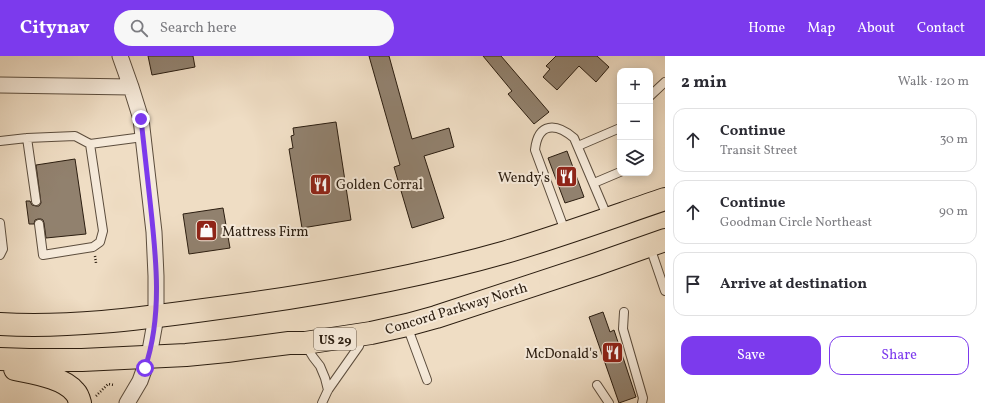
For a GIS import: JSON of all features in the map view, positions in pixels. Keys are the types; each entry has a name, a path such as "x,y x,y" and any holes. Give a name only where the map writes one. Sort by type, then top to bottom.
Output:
{"highway":[{"path":"0,324 44,325 156,317 290,298 368,284 506,252 665,199"},
{"name":"Concord Parkway North","path":"0,359 82,360 196,354 305,343 361,335 436,318 657,242"},
{"path":"0,365 47,376 62,382 87,401"}],"street":[{"path":"120,56 141,119 154,232 156,276 156,317 149,356 140,381 127,403"},
{"path":"0,85 131,86"}],"lane":[{"path":"653,93 665,82"},
{"path":"566,233 535,150 536,140 541,132 550,128 557,128 566,131 574,138 608,219"},
{"path":"578,146 617,129"},
{"path":"0,141 75,136 90,144 143,138"},
{"path":"28,138 36,201"},
{"path":"39,224 42,255 93,247 100,242 104,231 90,144"},
{"path":"594,183 617,173"},
{"path":"0,223 3,249 0,255"},
{"path":"657,242 665,291"},
{"path":"624,312 623,329 644,401"},
{"path":"407,325 427,380"},
{"path":"322,403 328,390 359,346 361,335"},
{"path":"305,343 320,366 328,390"},
{"path":"597,385 610,403"}],"path":[{"path":"87,401 108,384 114,385"}],"building":[{"path":"148,56 193,56 195,67 152,75"},
{"path":"369,56 389,56 412,139 449,128 454,147 424,156 444,218 412,228 394,167 400,165"},
{"path":"483,56 501,56 549,112 534,124 508,94 512,91"},
{"path":"556,56 597,56 609,67 596,82 579,66 557,90 543,77 550,69 546,66"},
{"name":"Golden Corral","path":"336,122 351,220 302,228 289,149 293,148 291,136 294,135 293,128"},
{"name":"Wendy's","path":"567,151 584,197 565,203 548,158"},
{"path":"75,159 86,234 46,238 43,220 38,219 35,220 34,224 29,224 26,201 30,201 32,205 36,206 39,206 41,203 36,165"},
{"name":"Mattress Firm","path":"223,208 230,248 189,254 183,214"},
{"path":"603,312 610,332 614,330 636,397 619,403 589,317"}],"place":[{"name":"Wendy's","path":"566,177"},
{"name":"Golden Corral","path":"320,184"},
{"name":"Mattress Firm","path":"206,231"},
{"name":"McDonald's","path":"613,353"}],"route":[{"path":"141,119 154,232 156,276 156,317 149,356 145,368"}]}
